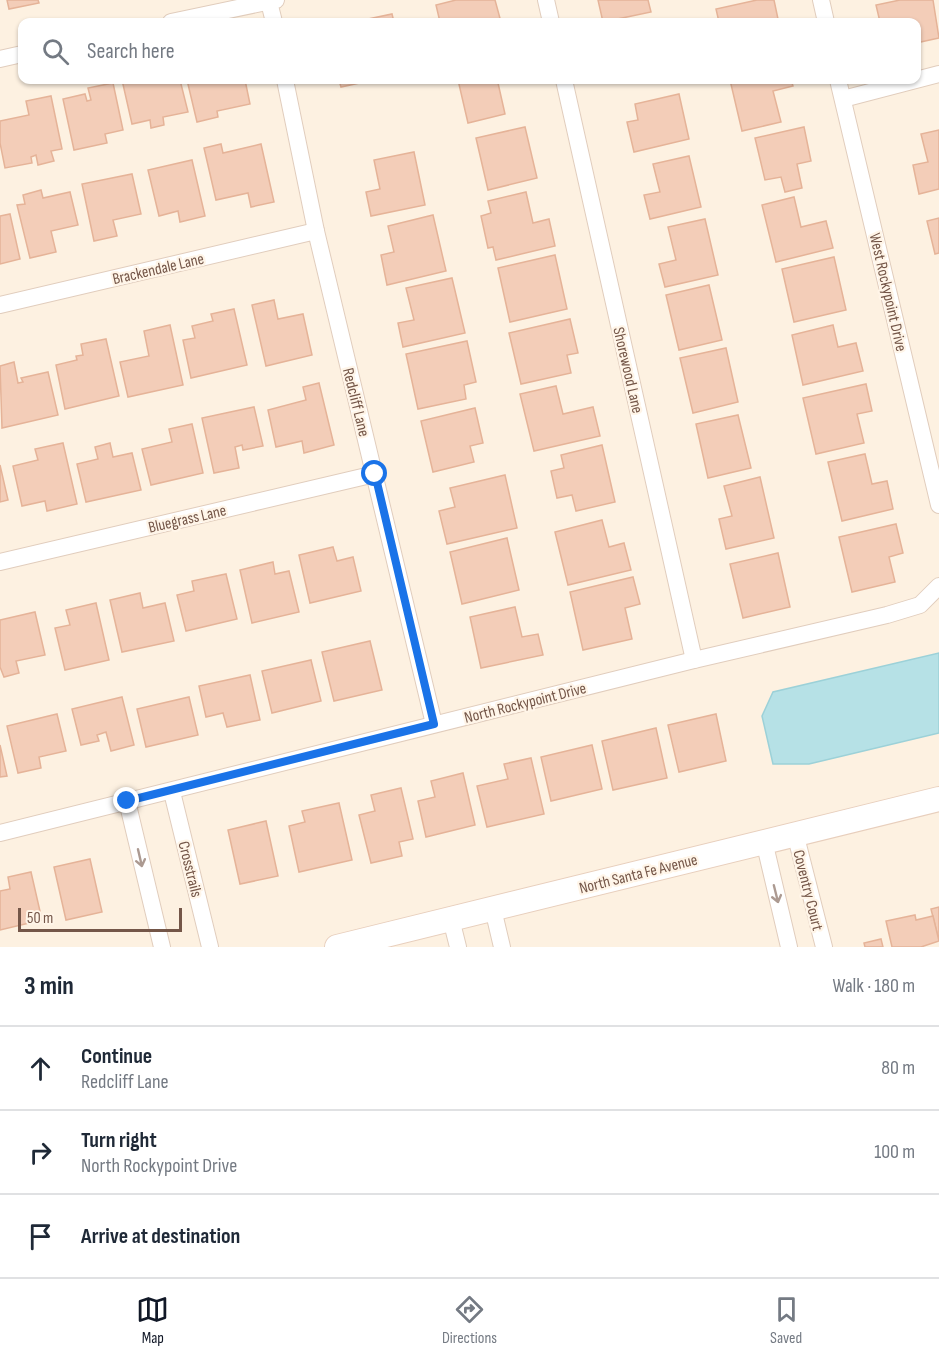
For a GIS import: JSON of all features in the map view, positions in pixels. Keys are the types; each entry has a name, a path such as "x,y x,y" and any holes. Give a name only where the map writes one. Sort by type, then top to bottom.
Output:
{"main road":[{"name":"North Santa Fe Avenue","path":"337,947 939,799"}],"street":[{"path":"546,0 550,18"},
{"path":"821,0 825,18"},
{"path":"190,18 273,1 274,18"},
{"path":"0,59 18,55"},
{"path":"921,79 939,74"},
{"name":"Redcliff Lane","path":"286,84 316,231 434,724"},
{"name":"Shorewood Lane","path":"565,84 694,660"},
{"name":"West Rockypoint Drive","path":"839,84 939,505"},
{"path":"843,99 901,84"},
{"name":"Brackendale Lane","path":"0,305 316,231"},
{"name":"Bluegrass Lane","path":"0,562 375,474"},
{"name":"North Rockypoint Drive","path":"0,832 172,792 434,724 898,612 920,605 939,586"},
{"name":"Crosstrails","path":"172,792 210,947"},
{"path":"127,801 162,947"},
{"name":"Coventry Court","path":"795,834 824,947"},
{"name":"Coventry Court","path":"764,841 789,947"},
{"path":"493,909 502,947"},
{"path":"452,920 458,947"}],"water":[{"path":"939,653 939,733 809,764 773,764 762,716 773,692"}],"building":[{"path":"7,0 38,0 39,3 9,9"},
{"path":"456,0 495,0 500,18 439,18 436,5"},
{"path":"598,0 648,0 651,12 622,18 602,18"},
{"path":"757,0 774,0 778,18 718,18 716,9"},
{"path":"900,0 933,0 939,38 921,42 921,18 879,18 876,5"},
{"path":"392,14 393,18 373,18"},
{"path":"113,84 123,130 105,134 107,143 74,150 63,99 85,94 87,101 91,100 88,88"},
{"path":"123,84 181,84 188,112 163,117 164,125 151,128 150,120 132,124"},
{"path":"188,84 246,84 250,104 217,111 218,117 197,122"},
{"path":"459,84 498,84 505,114 468,123"},
{"path":"731,84 792,84 793,86 773,91 781,122 742,131"},
{"path":"679,94 689,139 634,152 627,122 638,120 635,104"},
{"path":"51,96 62,149 51,151 54,161 38,165 36,155 31,157 32,163 5,168 0,143 0,121 29,115 26,101"},
{"path":"525,127 537,178 488,190 476,138"},
{"path":"804,127 811,161 797,164 802,188 785,192 781,177 765,180 755,138"},
{"path":"939,130 939,189 919,194 913,165 928,162 921,134"},
{"path":"221,144 223,153 261,144 274,202 251,207 248,193 216,200 204,148"},
{"path":"414,152 425,205 371,216 366,192 380,189 374,160"},
{"path":"689,156 701,207 650,219 644,195 660,192 653,164"},
{"path":"192,160 205,216 180,222 178,211 159,216 148,170"},
{"path":"132,174 141,214 113,220 117,236 94,241 82,184"},
{"path":"41,190 43,198 70,192 78,225 51,231 56,252 30,258 17,205 25,204 23,195"},
{"path":"526,192 533,223 549,219 555,246 496,260 493,247 488,248 481,216 491,213 488,201"},
{"path":"794,197 801,227 826,221 833,248 776,262 762,205"},
{"path":"10,214 20,259 0,264 0,216"},
{"path":"433,215 446,271 387,285 381,255 394,252 388,226"},
{"path":"939,218 939,253 935,254 927,221"},
{"path":"705,219 718,275 665,287 659,264 676,260 668,227"},
{"path":"555,255 567,309 510,322 498,268"},
{"path":"834,257 846,310 794,322 782,269"},
{"path":"452,278 465,333 403,347 398,323 414,320 406,288"},
{"path":"709,285 722,340 679,350 666,295"},
{"path":"274,300 278,319 303,314 312,355 266,366 252,305"},
{"path":"234,309 247,365 191,378 183,340 195,338 192,326 213,321 211,314"},
{"path":"570,319 578,353 567,355 571,373 521,384 509,333"},
{"path":"170,325 183,385 128,397 120,362 149,356 144,331"},
{"path":"833,325 838,347 856,343 863,371 803,385 792,335"},
{"path":"106,339 119,396 65,409 56,365 77,360 76,356 83,355 81,344"},
{"path":"467,341 476,382 464,385 466,399 418,409 406,354"},
{"path":"726,348 738,402 693,413 680,358"},
{"path":"14,362 18,383 23,382 21,378 48,372 58,415 2,428 0,366"},
{"path":"319,383 334,445 304,453 302,441 276,447 268,410 306,400 303,387"},
{"path":"866,384 872,411 857,414 864,443 816,454 803,398"},
{"path":"556,386 563,414 593,407 600,436 534,451 520,394"},
{"path":"254,407 263,446 243,450 242,445 235,447 239,468 214,473 202,418"},
{"path":"475,408 483,443 470,446 474,462 433,472 421,421"},
{"path":"738,415 751,468 708,478 696,424"},
{"path":"192,424 203,473 151,485 142,449 172,442 169,429"},
{"path":"63,443 77,504 47,511 45,501 22,506 13,466 38,460 35,449"},
{"path":"110,443 113,457 132,453 141,490 86,502 77,464 98,459 95,447"},
{"path":"602,445 615,502 576,511 572,495 557,498 551,471 564,468 561,455"},
{"path":"865,454 872,484 887,481 893,509 842,521 828,462"},
{"path":"0,465 8,500 0,502"},
{"path":"505,475 517,528 447,544 439,511 455,507 450,488"},
{"path":"760,477 774,538 726,549 719,519 732,516 724,486"},
{"path":"602,520 609,547 624,543 631,570 568,585 555,532"},
{"path":"896,524 903,553 889,557 895,582 852,592 839,537"},
{"path":"507,538 519,590 462,604 450,552"},
{"path":"333,547 337,561 353,557 361,591 310,603 299,555"},
{"path":"778,553 790,607 743,618 730,564"},
{"path":"273,562 275,574 289,571 299,612 252,623 240,570"},
{"path":"226,574 237,619 186,631 177,595 194,591 192,581"},
{"path":"633,577 640,604 625,608 632,639 583,650 570,592"},
{"path":"140,593 143,608 165,603 174,641 122,652 110,600"},
{"path":"96,603 109,660 65,670 55,628 70,625 66,610"},
{"path":"515,607 522,637 538,634 543,655 481,668 470,617"},
{"path":"35,612 45,655 16,661 19,673 4,677 0,667 0,620"},
{"path":"370,641 382,690 334,701 322,652"},
{"path":"311,660 321,701 272,713 262,671"},
{"path":"250,675 260,720 227,727 223,713 206,717 199,686"},
{"path":"122,697 134,745 111,751 106,732 97,735 99,741 81,745 72,709"},
{"path":"189,697 198,735 146,747 137,709"},
{"path":"57,714 66,751 39,757 41,768 18,773 7,726"},
{"path":"716,714 726,761 679,772 668,725"},
{"path":"656,728 667,778 613,790 602,741"},
{"path":"0,745 7,776 0,777"},
{"path":"592,745 602,789 551,801 541,757"},
{"path":"531,758 544,814 487,827 477,786 508,779 504,764"},
{"path":"463,773 475,825 426,837 418,801 435,797 431,781"},
{"path":"401,788 413,839 399,842 402,856 371,863 359,815 375,811 371,795"},
{"path":"339,803 352,860 299,872 289,826 305,822 302,811"},
{"path":"266,821 278,876 240,884 228,830"},
{"path":"90,859 102,912 66,920 54,867"},
{"path":"31,872 42,920 0,930 0,891 10,889 8,877"},
{"path":"939,907 939,941 931,909"},
{"path":"915,915 916,920 933,916 939,941 921,947 892,947 886,921"},
{"path":"881,939 883,947 865,947 864,943"}],"route":[{"path":"127,801 172,792 434,724 375,474"}]}
